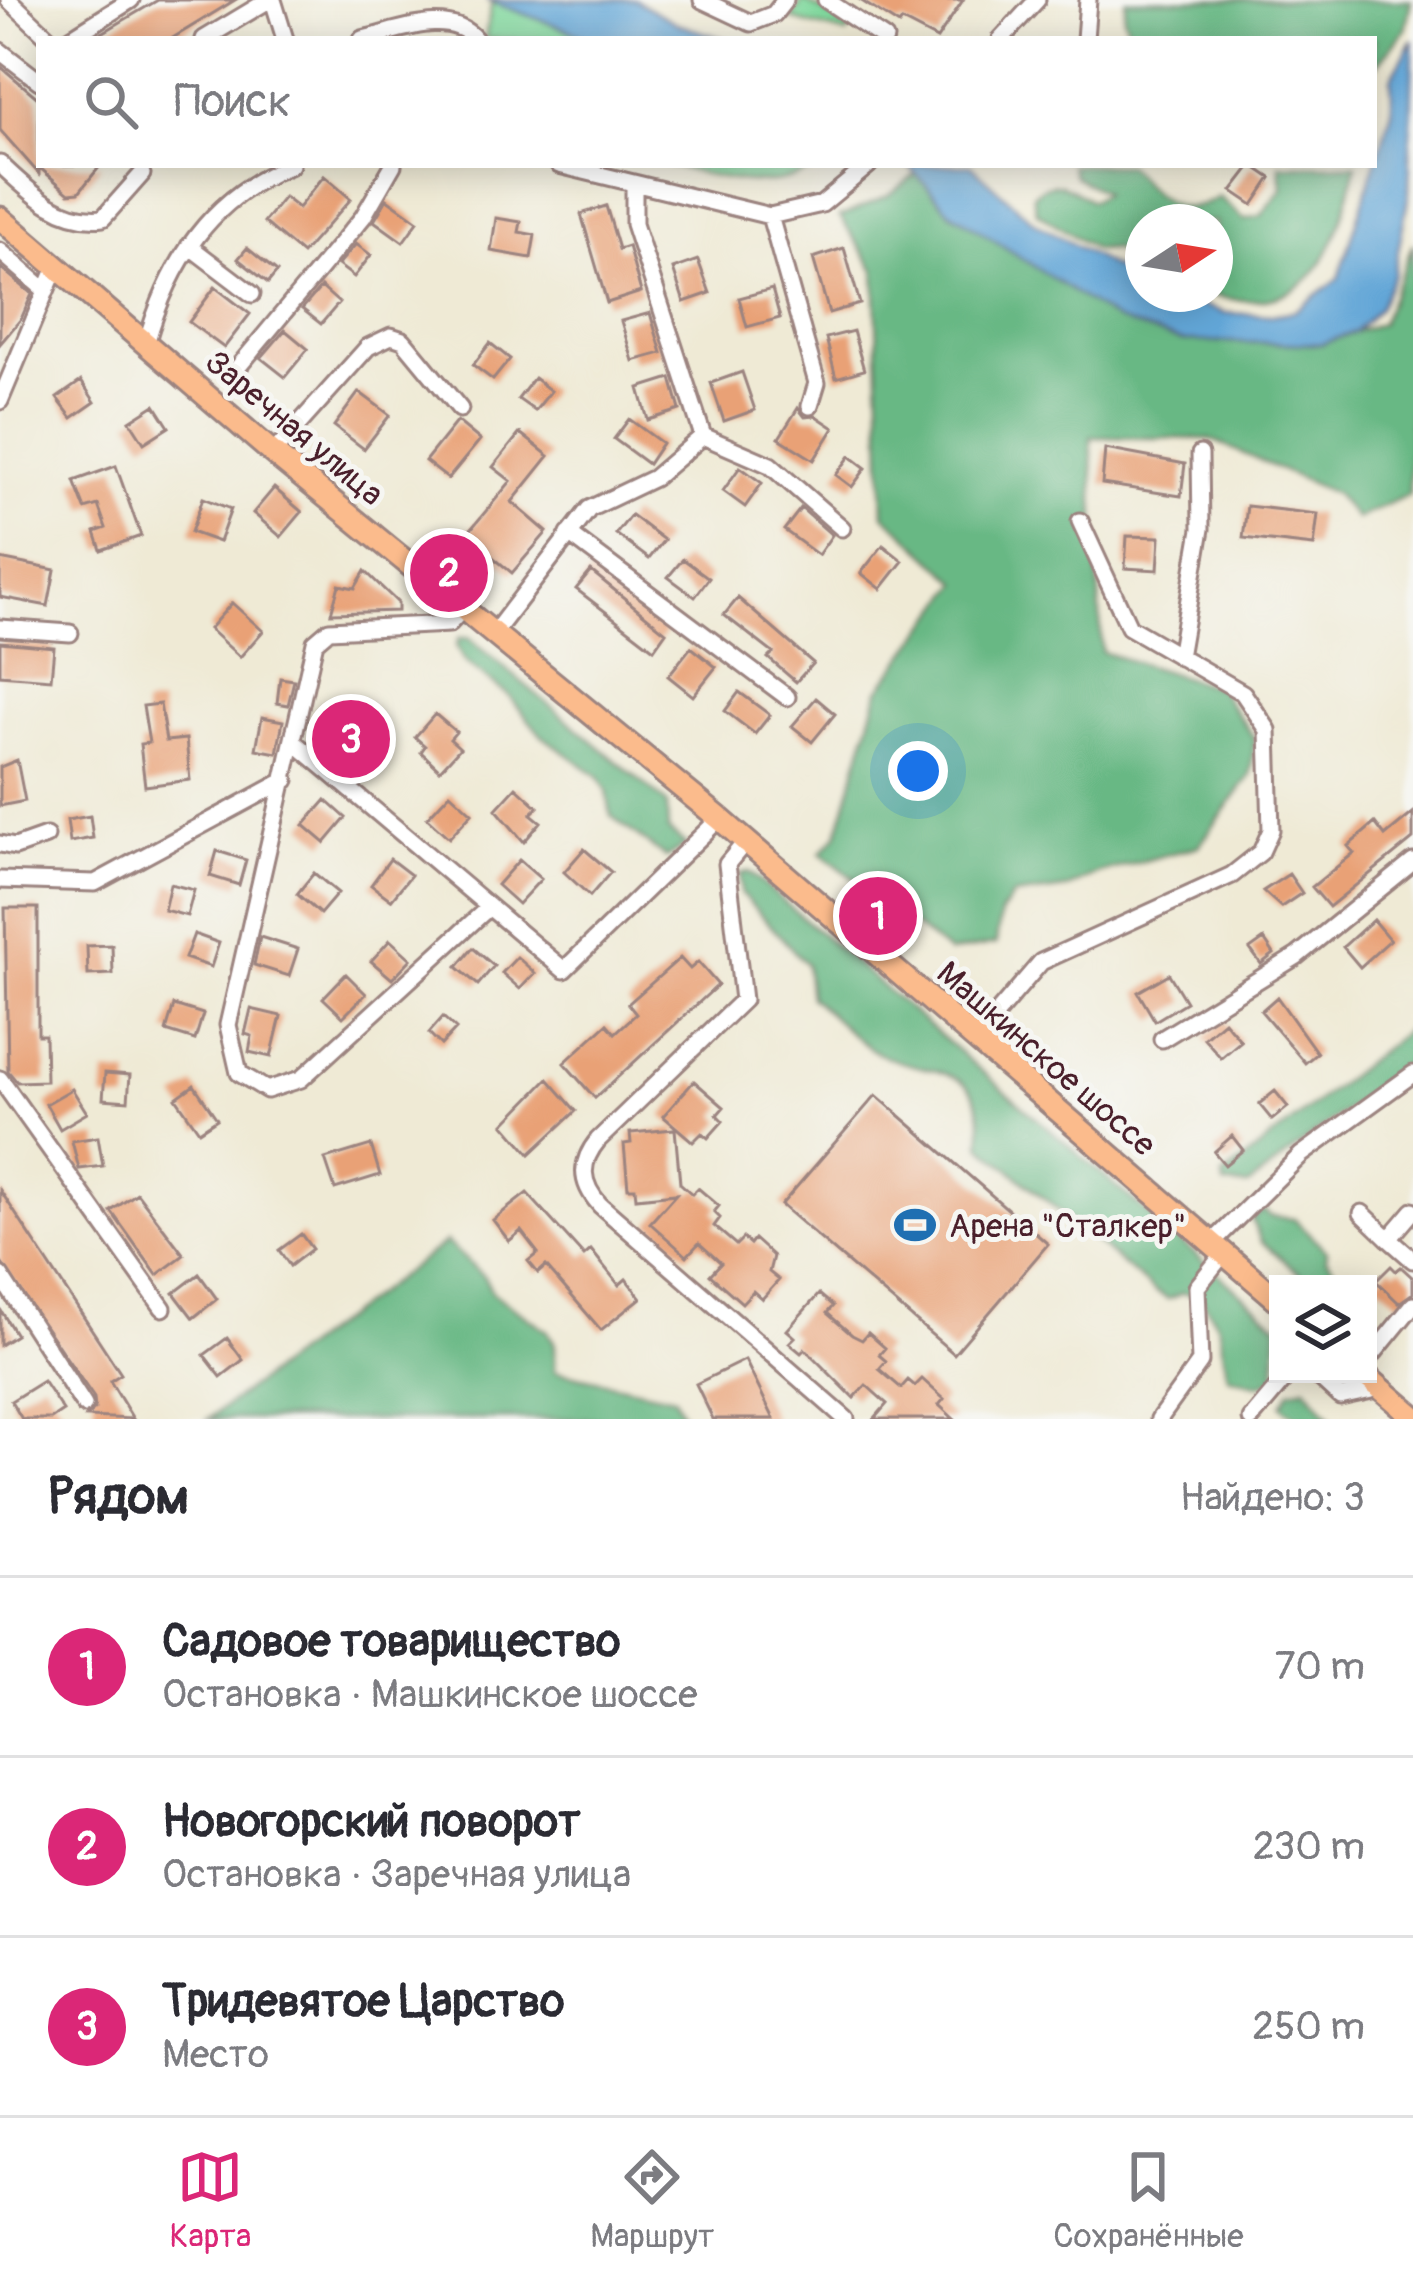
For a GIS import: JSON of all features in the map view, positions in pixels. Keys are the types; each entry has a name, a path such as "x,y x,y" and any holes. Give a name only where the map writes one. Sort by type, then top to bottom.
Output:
{"main road":[{"name":"Заречная улица","path":"0,218 273,453 720,818"},
{"name":"Машкинское шоссе","path":"720,818 1269,1292"},
{"path":"1374,1383 1413,1416"}],"street":[{"path":"9,0 47,36"},
{"path":"74,36 131,0"},
{"path":"209,36 271,0 284,36"},
{"path":"702,0 751,23 774,14 785,0"},
{"path":"826,0 880,36"},
{"path":"1004,36 1037,0"},
{"path":"1085,36 1088,0"},
{"path":"376,36 440,22 464,28 472,36"},
{"path":"0,51 36,79"},
{"path":"0,164 42,202 85,220 103,218 142,174"},
{"path":"146,344 164,289 189,246 242,188 285,168"},
{"path":"234,372 363,218 391,168"},
{"path":"570,168 770,217 822,204 865,168"},
{"path":"634,185 634,224 703,436 770,465 842,528"},
{"path":"770,217 817,383 810,406"},
{"path":"189,246 252,294"},
{"path":"0,251 46,291"},
{"path":"0,400 56,267"},
{"path":"273,453 368,346 391,336 403,340 460,409"},
{"path":"494,633 589,509 654,478 703,436"},
{"path":"1179,657 1201,529 1200,454"},
{"path":"975,1039 1041,962 1232,875 1261,852 1271,830 1268,730 1243,693 1129,626 1080,521"},
{"path":"568,533 787,697"},
{"path":"463,609 449,625 320,634 228,1025 231,1053 248,1082 267,1090 302,1079 488,908"},
{"path":"0,628 70,633"},
{"path":"295,743 565,970 720,818"},
{"path":"0,880 95,883 286,780"},
{"path":"0,844 15,847 46,836"},
{"path":"746,842 727,864 743,1000 598,1140 583,1163 584,1177 600,1205 846,1419"},
{"path":"1162,1040 1297,956 1413,862"},
{"path":"1160,1419 1200,1362 1197,1287 1218,1248 1301,1155 1413,1074"},
{"path":"0,1079 163,1308"},
{"path":"1389,1239 1413,1211"},
{"path":"1362,1213 1413,1260"},
{"path":"0,1275 84,1405"},
{"path":"1377,1349 1413,1305"},
{"path":"1251,1419 1281,1383"},
{"path":"1325,1383 1340,1397 1368,1383"}],"green space":[{"path":"803,0 851,28 847,34 791,19"},
{"path":"1126,0 1411,0 1405,30 1377,64 1377,36 1137,36 1131,34 1124,17"},
{"path":"492,2 585,36 486,36"},
{"path":"678,168 815,168 783,180 725,179"},
{"path":"1071,168 1130,168 1170,204 1125,204 1125,256 1113,249 1095,250 1037,212 1033,195 1055,184 1091,201 1104,193 1074,176"},
{"path":"1280,168 1355,168 1339,226 1314,273 1295,289 1271,298 1233,298 1233,209 1244,219 1261,216 1282,189"},
{"path":"916,174 950,212 1182,341 1321,344 1381,323 1413,244 1409,494 1356,519 1335,494 1210,439 1091,437 1102,652 1218,688 1255,739 1250,776 1199,846 1099,873 1066,889 1013,896 1000,914 996,944 949,953 821,853 837,835 879,690 959,583 884,514 875,270 840,217 889,195"},
{"path":"459,638 469,638 661,798 667,804 668,830 686,845 666,858 611,816 607,791 598,776 542,736 509,696 464,661 456,646"},
{"path":"749,872 1269,1317 1269,1381 1259,1385 1228,1376 1218,1325 1200,1296 1183,1293 1168,1299 1154,1291 981,1145 981,1118 966,1086 954,1077 874,1051 810,997 806,964 741,894 740,874"},
{"path":"1413,1025 1413,1058 1248,1186 1224,1185 1223,1177"},
{"path":"1264,1210 1270,1216 1294,1219 1327,1251 1326,1259 1340,1275 1301,1275 1261,1241 1251,1219"},
{"path":"446,1242 485,1278 492,1293 547,1330 555,1344 555,1371 674,1397 682,1414 678,1419 208,1419"},
{"path":"1306,1387 1331,1419 1296,1416 1282,1405 1290,1390"}],"water":[{"path":"486,0 635,0 680,25 715,36 585,36"},
{"path":"1413,39 1409,193 1394,274 1379,308 1355,332 1321,344 1182,341 1117,321 950,211 911,168 974,168 1033,221 1125,275 1125,312 1272,315 1295,311 1339,278 1392,110 1391,78"}],"building":[{"path":"158,0 235,0 176,36 97,36"},
{"path":"860,0 963,0 939,36 902,21 899,25"},
{"path":"0,66 36,96 39,174 0,130"},
{"path":"40,168 99,168 79,192 69,193"},
{"path":"1250,168 1271,178 1253,205 1232,191"},
{"path":"324,176 351,199 302,254 264,222 284,197 298,208"},
{"path":"387,199 418,221 403,242 374,221"},
{"path":"606,206 619,249 628,246 641,292 607,303 581,214"},
{"path":"496,218 521,222 519,232 535,235 531,258 491,251"},
{"path":"356,244 371,255 354,277 338,265"},
{"path":"247,248 277,272 268,283 238,259"},
{"path":"844,248 860,304 829,313 813,258"},
{"path":"698,260 710,293 684,302 673,269"},
{"path":"0,267 32,294 21,319 0,344"},
{"path":"215,287 250,314 224,348 189,322"},
{"path":"321,287 339,303 321,324 302,309"},
{"path":"772,289 780,318 747,327 739,298"},
{"path":"650,313 662,353 633,361 621,321"},
{"path":"285,330 308,349 285,377 261,358"},
{"path":"853,331 864,370 836,378 826,338"},
{"path":"490,343 510,359 493,380 473,365"},
{"path":"742,372 755,410 724,421 711,383"},
{"path":"534,378 551,391 535,411 518,399"},
{"path":"671,378 680,410 648,420 639,388"},
{"path":"81,381 95,402 72,418 57,398"},
{"path":"359,392 390,415 364,449 334,426"},
{"path":"155,405 169,427 144,443 130,421"},
{"path":"798,408 805,417 816,416 834,428 814,460 779,438"},
{"path":"629,419 662,443 648,464 614,439"},
{"path":"457,421 480,440 448,479 425,461"},
{"path":"520,433 549,456 512,502 547,532 512,573 466,535 511,481 493,467"},
{"path":"1105,449 1185,464 1181,496 1102,484"},
{"path":"850,456 866,468 852,487 836,475"},
{"path":"116,466 141,536 101,550 95,532 106,528 98,505 85,509 74,481"},
{"path":"740,467 762,483 745,507 723,491"},
{"path":"274,488 302,512 281,537 253,513"},
{"path":"203,498 231,509 219,542 191,532"},
{"path":"1247,506 1318,514 1314,546 1243,538"},
{"path":"801,508 832,535 818,555 784,530"},
{"path":"631,515 664,540 649,559 616,534"},
{"path":"1127,536 1160,537 1158,570 1125,568"},
{"path":"883,545 903,561 881,589 861,573"},
{"path":"0,559 55,570 48,606 0,597"},
{"path":"683,559 709,578 695,597 668,577"},
{"path":"365,571 398,603 398,611 331,613 339,585 355,588"},
{"path":"591,571 666,632 654,649 576,589"},
{"path":"738,598 813,663 796,682 768,658 773,653 724,615"},
{"path":"232,603 263,631 240,657 209,629"},
{"path":"0,642 54,647 51,679 0,675"},
{"path":"691,647 716,667 693,696 668,676"},
{"path":"280,678 294,680 288,705 277,703"},
{"path":"739,692 770,715 755,734 725,711"},
{"path":"816,698 835,714 812,742 792,726"},
{"path":"160,704 166,741 186,739 190,780 145,786 140,744 149,743 143,706"},
{"path":"334,710 384,747 362,772 316,730"},
{"path":"435,714 456,732 450,739 460,748 440,770 421,752 425,746 415,737"},
{"path":"262,717 283,721 277,753 256,749"},
{"path":"17,760 25,801 0,806 0,767"},
{"path":"516,787 538,807 531,814 541,822 524,842 496,809"},
{"path":"450,793 472,813 449,838 427,818"},
{"path":"326,800 346,818 325,843 304,825"},
{"path":"1413,813 1413,839 1329,907 1312,887 1354,853 1348,846 1375,823 1385,836"},
{"path":"90,816 93,838 70,842 67,820"},
{"path":"584,849 611,872 590,896 564,872"},
{"path":"217,851 246,860 239,885 210,876"},
{"path":"390,859 411,875 391,900 371,885"},
{"path":"519,860 541,879 518,904 497,885"},
{"path":"314,873 338,893 320,914 297,894"},
{"path":"1289,874 1302,893 1281,907 1263,891"},
{"path":"170,884 194,890 187,916 164,910"},
{"path":"5,908 38,908 38,1035 45,1035 46,1081 17,1082 8,1071"},
{"path":"1373,920 1390,940 1360,967 1343,947"},
{"path":"194,934 219,943 211,967 185,958"},
{"path":"260,937 298,949 289,976 254,965"},
{"path":"1264,939 1274,954 1261,964 1250,949"},
{"path":"390,940 411,959 392,979 371,961"},
{"path":"112,945 113,974 88,975 87,946"},
{"path":"473,948 494,966 478,985 457,967"},
{"path":"517,957 535,973 520,989 502,973"},
{"path":"680,958 690,969 698,962 718,985 595,1098 564,1063 607,1024 615,1033 636,1014 628,1004"},
{"path":"346,974 366,994 343,1017 323,998"},
{"path":"1169,974 1186,1002 1155,1021 1138,992"},
{"path":"1277,997 1317,1053 1305,1063 1261,1011"},
{"path":"174,1005 203,1014 195,1040 166,1031"},
{"path":"251,1009 281,1016 271,1057 249,1052 252,1036 245,1034"},
{"path":"443,1017 456,1029 441,1045 429,1033"},
{"path":"1224,1021 1241,1041 1221,1058 1204,1038"},
{"path":"105,1073 130,1075 128,1101 103,1099"},
{"path":"548,1079 576,1111 530,1154 504,1124"},
{"path":"694,1081 724,1107 717,1115 723,1121 708,1138 702,1133 693,1142 663,1116"},
{"path":"194,1085 217,1119 199,1131 176,1098"},
{"path":"72,1089 87,1113 60,1129 46,1104"},
{"path":"1275,1091 1288,1107 1272,1120 1259,1104"},
{"name":"Арена \"Сталкер\"","path":"876,1095 1048,1244 954,1354 781,1205"},
{"path":"675,1129 680,1183 692,1194 698,1188 719,1206 714,1212 720,1218 714,1226 736,1245 743,1238 750,1244 754,1239 773,1256 769,1272 779,1280 762,1299 753,1291 742,1303 710,1275 721,1263 699,1243 687,1256 650,1223 676,1194 636,1198 635,1188 628,1188 624,1144 631,1143 630,1133"},
{"path":"1232,1136 1243,1150 1225,1165 1214,1152"},
{"path":"98,1137 103,1166 79,1169 72,1141"},
{"path":"371,1145 380,1175 335,1189 325,1159"},
{"path":"0,1190 121,1374 110,1381 133,1419 86,1417 95,1409 94,1398 0,1261"},
{"path":"137,1193 184,1255 157,1275 111,1211"},
{"path":"527,1193 584,1256 591,1250 619,1285 626,1279 641,1298 601,1330 546,1266 538,1273 528,1261 538,1253 521,1231 509,1241 493,1220"},
{"path":"301,1234 312,1249 290,1266 279,1250"},
{"path":"1391,1266 1396,1271 1401,1267 1413,1278 1413,1293 1399,1303 1377,1280"},
{"path":"199,1274 217,1299 193,1318 174,1293"},
{"path":"819,1294 833,1306 827,1313 852,1335 862,1340 868,1333 885,1348 879,1355 886,1361 879,1369 901,1388 908,1380 915,1386 922,1379 944,1399 939,1405 954,1419 874,1419 887,1404 866,1385 854,1398 805,1349 801,1353 789,1343 795,1337 787,1330"},
{"path":"0,1309 16,1335 0,1345"},
{"path":"227,1338 243,1360 221,1377 204,1355"},
{"path":"745,1360 774,1419 713,1419 696,1384"},
{"path":"43,1381 63,1411 51,1419 22,1419 11,1401"}],"place":[{"name":"Новогорский поворот","path":"449,573"},
{"name":"Тридевятое Царство","path":"351,739"},
{"name":"Садовое товарищество","path":"878,916"},
{"name":"Арена \"Сталкер\"","path":"915,1225"}]}
